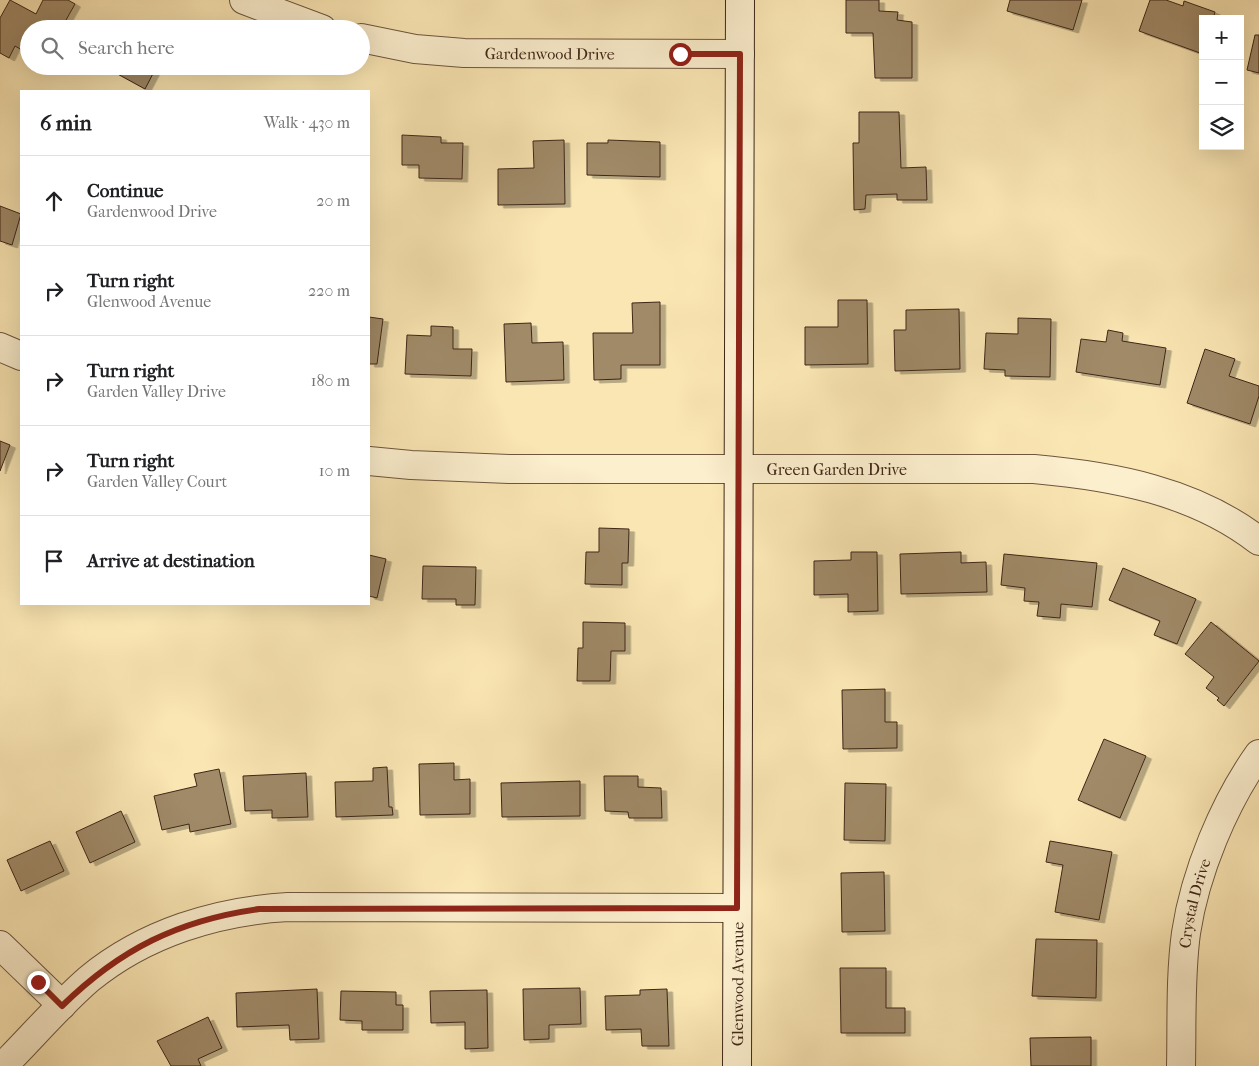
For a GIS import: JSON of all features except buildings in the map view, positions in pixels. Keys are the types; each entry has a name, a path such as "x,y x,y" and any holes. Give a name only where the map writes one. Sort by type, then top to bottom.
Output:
{"street":[{"path":"244,0 298,20"},
{"name":"Glenwood Avenue","path":"737,1066 740,0"},
{"name":"Gardenwood Drive","path":"370,40 415,49 464,53 740,54"},
{"path":"0,347 20,356"},
{"name":"Green Garden Drive","path":"370,461 411,465 509,469 1034,469 1090,474 1138,484 1200,506 1259,541"},
{"name":"Crystal Drive","path":"1181,1066 1182,977 1186,933 1193,897 1218,827 1259,754"},
{"path":"3,1066 90,979 118,958 179,928 232,913 288,907 737,908"},
{"path":"0,945 62,1006"}],"route":[{"path":"38,982 62,1006 90,979 118,958 146,943 179,928 232,913 259,909 288,907 737,908 740,54 680,54"}]}
